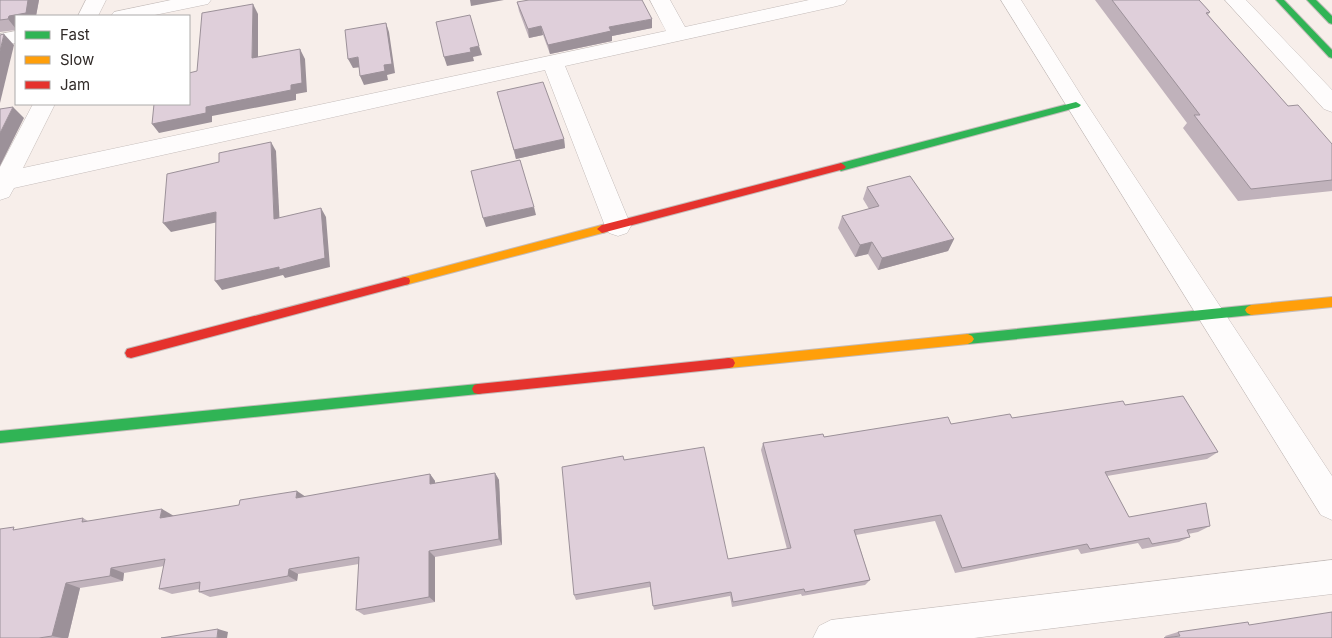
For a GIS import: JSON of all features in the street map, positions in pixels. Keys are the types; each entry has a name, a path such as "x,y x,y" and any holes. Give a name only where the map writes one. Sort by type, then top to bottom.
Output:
{"main road":[{"path":"1280,0 1332,55"},
{"path":"1311,0 1332,21"},
{"path":"131,353 1076,105"},
{"path":"0,437 1332,302"}],"street":[{"path":"88,15 96,0"},
{"path":"125,15 201,0"},
{"path":"660,0 680,35"},
{"path":"2,185 837,0"},
{"path":"1011,0 1076,105 1332,504"},
{"path":"1236,0 1332,104"},
{"path":"0,40 15,37"},
{"path":"553,63 618,226"},
{"path":"2,185 43,105"},
{"path":"831,638 1332,577"}],"building":[{"path":"0,0 28,0 26,13 9,16 8,19 0,20"},
{"path":"529,0 642,0 652,19 609,27 611,31 548,45 541,26 528,29 517,2"},
{"path":"1112,0 1199,0 1210,12 1206,13 1288,106 1298,105 1332,144 1332,180 1251,189 1194,115 1200,115"},
{"path":"253,4 252,58 300,49 302,83 291,85 291,90 206,107 206,113 152,124 154,105 190,105 190,73 197,71 202,13"},
{"path":"470,15 479,46 470,48 471,52 444,57 436,22"},
{"path":"386,23 392,64 384,65 385,71 360,76 358,57 348,59 345,30"},
{"path":"4,34 0,51 0,35"},
{"path":"543,82 564,139 514,150 497,92"},
{"path":"13,107 0,133 0,109"},
{"path":"271,142 274,219 321,208 325,258 279,270 279,267 215,281 216,212 163,223 167,174 219,162 219,153"},
{"path":"520,160 534,207 483,218 471,171"},
{"path":"910,176 954,239 882,258 872,242 860,245 842,216 879,206 867,187"},
{"path":"1183,396 1218,452 1105,472 1129,517 1206,503 1210,526 1187,530 1190,537 1152,544 1149,538 1090,549 1087,544 962,568 941,515 854,530 870,580 805,592 804,589 733,602 731,592 653,606 650,582 574,595 562,467 623,456 624,460 704,447 728,559 791,548 763,443 823,434 824,437 948,417 951,424 1010,414 1012,418 1123,401 1125,405"},
{"path":"495,473 499,539 429,551 429,597 356,610 359,557 289,569 288,576 199,592 200,582 159,589 165,559 111,568 110,576 66,583 52,636 0,638 0,529 14,527 13,530 83,518 82,522 162,509 160,518 239,505 240,500 297,491 296,498 430,474 430,484"},
{"path":"1332,612 1332,638 1164,638 1180,636 1178,632 1248,622 1249,625"},
{"path":"218,629 217,638 161,638"}],"traffic: fast":[{"path":"1280,0 1332,55"},
{"path":"1311,0 1332,21"},
{"path":"841,167 1076,105"},
{"path":"968,339 1251,310"},
{"path":"0,437 478,389"}],"traffic: slow":[{"path":"405,281 602,229"},
{"path":"1251,310 1332,302"},
{"path":"729,363 968,339"}],"traffic: jam":[{"path":"602,229 841,167"},
{"path":"131,353 405,281"},
{"path":"478,389 729,363"}]}
